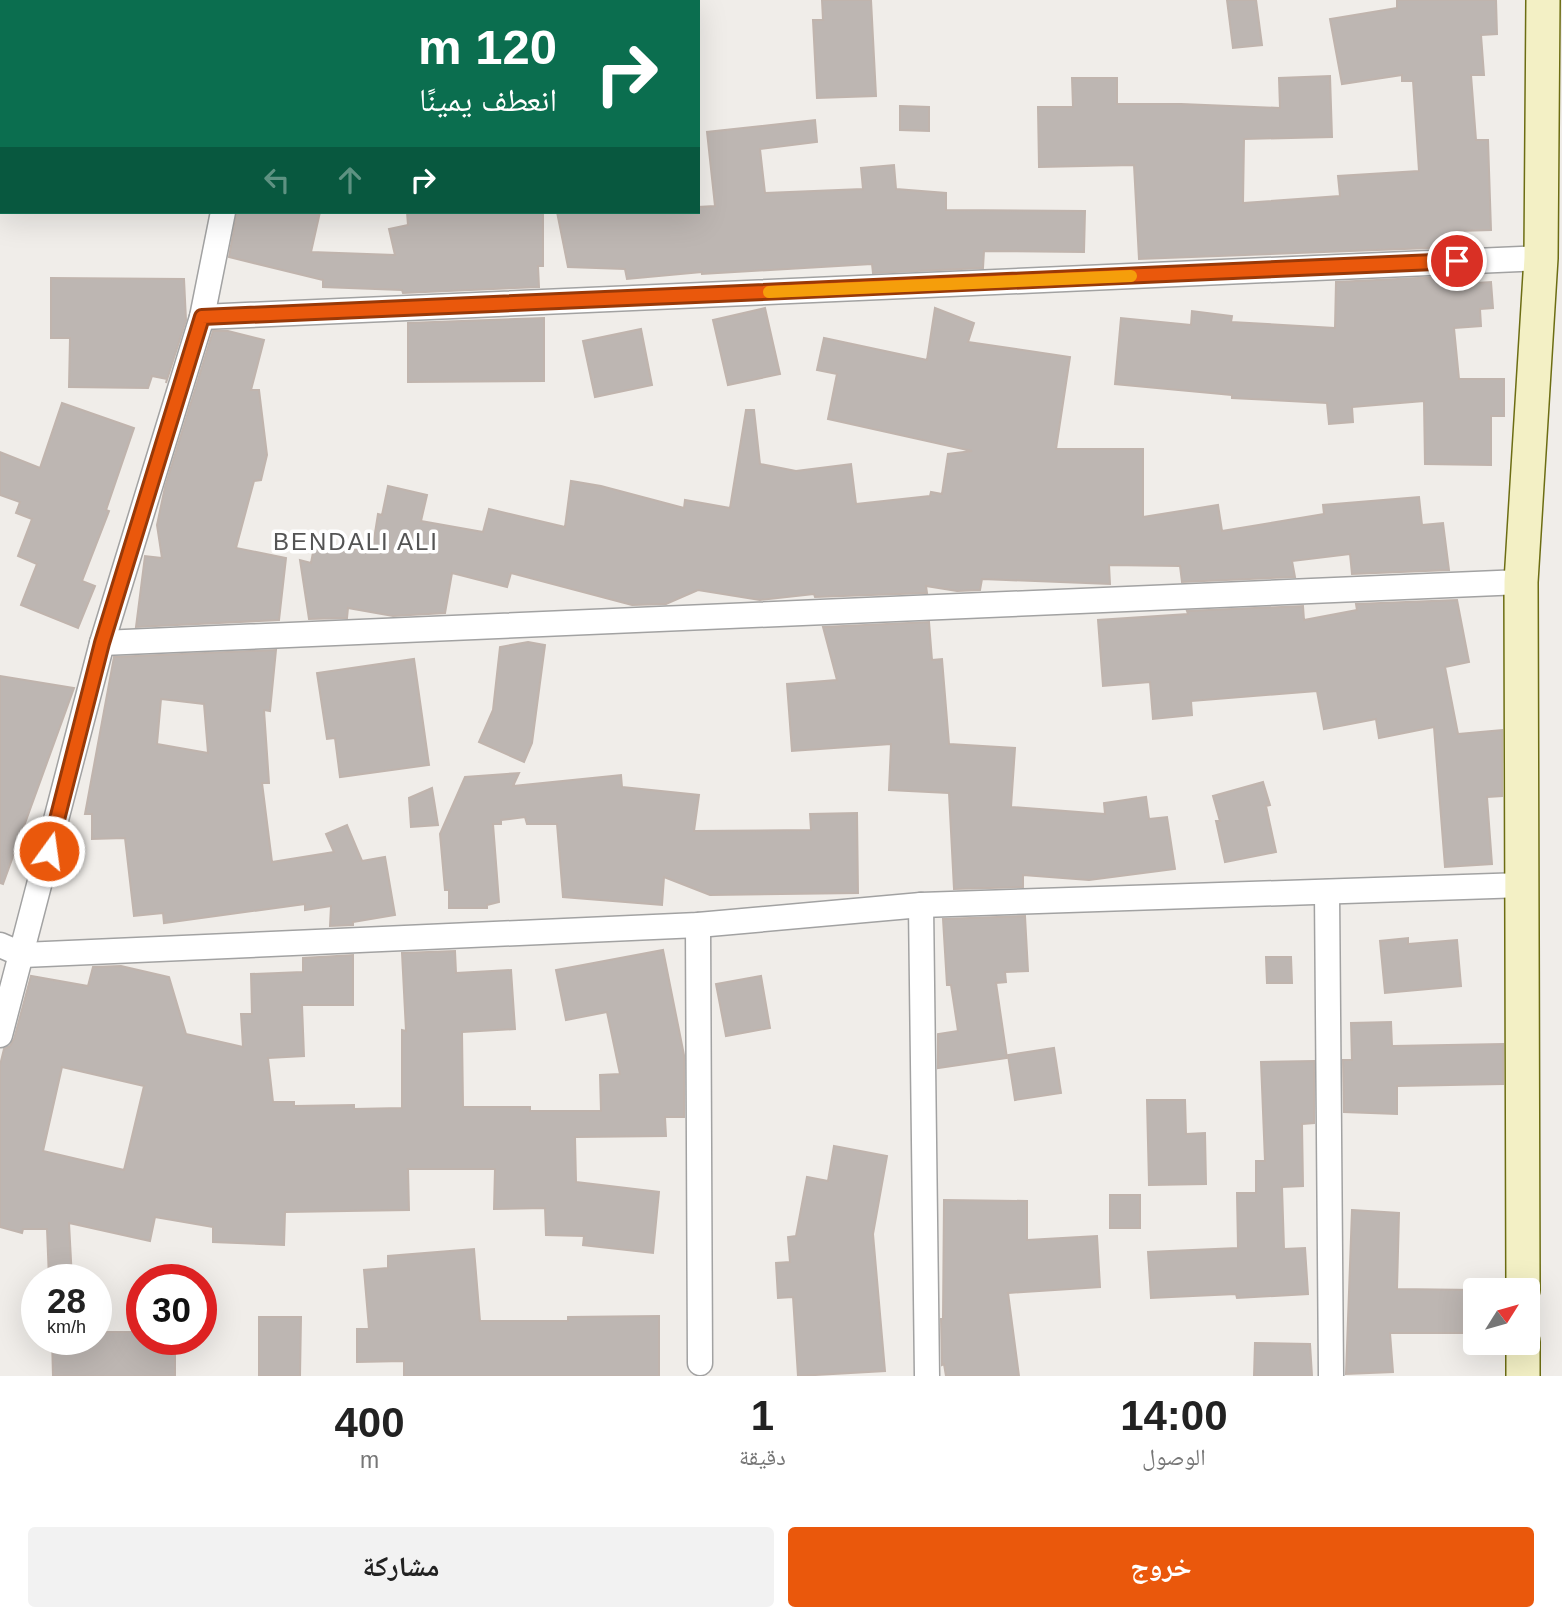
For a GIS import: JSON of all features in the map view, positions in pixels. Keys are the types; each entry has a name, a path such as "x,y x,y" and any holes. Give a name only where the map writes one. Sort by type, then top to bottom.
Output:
{"main road":[{"path":"1523,1278 1521,582 1541,258 1543,0"},
{"path":"1523,1355 1523,1376"}],"street":[{"path":"0,1035 11,950 202,317 223,214"},
{"path":"202,317 1541,258"},
{"path":"102,643 1521,582"},
{"path":"11,950 698,925 920,905 1523,885"},
{"path":"1327,892 1331,1376"},
{"path":"920,905 927,1376"},
{"path":"698,925 700,1363"}],"building":[{"path":"822,0 871,0 876,96 817,98 813,20 823,20"},
{"path":"1227,0 1256,0 1262,45 1233,48"},
{"path":"1397,0 1496,0 1497,34 1481,35 1484,75 1471,75 1476,140 1488,140 1491,230 1457,231 1457,247 1139,259 1134,165 1039,167 1038,107 1073,107 1072,78 1117,78 1117,104 1280,108 1279,78 1330,76 1332,137 1244,139 1243,203 1340,196 1338,176 1419,171 1413,81 1402,81 1402,75 1342,84 1330,19 1397,8"},
{"path":"900,106 929,107 929,131 900,130"},
{"path":"815,120 817,142 760,149 765,193 863,189 861,168 894,165 896,189 946,193 946,210 1085,211 1084,252 984,251 983,268 873,273 872,264 702,272 627,279 625,269 568,267 557,214 700,214 700,207 715,206 707,132"},
{"path":"237,214 320,214 311,252 395,255 389,229 408,225 407,214 543,214 543,266 538,266 539,287 403,293 402,290 323,287 323,280 229,257"},
{"path":"1459,276 1459,284 1491,282 1493,308 1480,309 1481,326 1454,328 1459,379 1504,379 1504,416 1491,416 1491,465 1425,464 1424,401 1352,407 1353,422 1329,424 1327,403 1232,398 1232,395 1115,384 1121,318 1191,325 1192,311 1232,316 1231,322 1335,328 1336,282"},
{"path":"51,278 184,279 186,320 166,383 167,379 152,376 148,388 69,387 70,338 51,338"},
{"path":"765,308 780,374 728,385 713,320"},
{"path":"935,308 974,323 968,342 1070,357 1056,449 1143,449 1143,517 1218,505 1222,531 1324,514 1323,505 1419,497 1422,525 1443,523 1449,570 1352,574 1350,554 1292,561 1295,577 1182,582 1180,566 1109,565 1110,584 982,579 980,590 957,591 926,586 927,593 815,597 814,594 760,600 698,590 666,604 632,605 511,573 507,587 452,573 445,613 393,616 348,608 347,618 309,619 300,560 311,563 315,542 372,552 378,514 382,515 388,486 427,495 421,521 483,532 489,509 565,527 571,481 601,486 684,508 685,500 730,508 746,410 754,410 760,464 796,471 851,464 856,504 930,496 931,492 942,494 948,454 972,451 828,419 837,374 817,370 824,338 927,360"},
{"path":"544,318 544,381 408,382 408,323"},
{"path":"641,329 652,385 595,397 583,341"},
{"path":"213,331 228,331 264,340 251,390 259,390 267,455 261,480 254,481 236,548 286,558 279,620 136,627 145,556 162,558 157,525 165,487"},
{"path":"62,403 134,428 106,510 109,511 82,581 95,586 78,628 21,605 37,564 18,556 32,519 16,513 20,502 0,495 0,452 40,468"},
{"path":"1457,600 1469,662 1445,667 1458,734 1502,730 1502,796 1487,797 1492,864 1445,867 1434,727 1379,738 1376,719 1324,729 1317,691 1191,701 1192,715 1153,719 1150,682 1103,686 1098,620 1188,614 1187,611 1303,606 1304,620 1357,610 1356,604"},
{"path":"929,622 932,660 942,659 949,744 1015,748 1011,807 1105,814 1104,803 1146,797 1149,819 1167,817 1175,869 1089,880 1023,875 1023,887 954,889 949,793 889,790 891,744 792,751 787,684 837,680 823,627"},
{"path":"528,642 545,645 532,743 524,762 479,742 493,710 500,647"},
{"path":"276,650 270,711 264,710 269,783 262,783 272,862 334,852 326,834 347,825 362,861 385,857 395,915 353,922 353,925 330,926 331,906 305,910 305,904 164,923 163,913 134,916 125,838 92,839 92,814 85,814 114,657","holes":["161,699 204,704 208,753 157,744"]},
{"path":"414,659 429,765 340,777 335,738 327,739 317,673"},
{"path":"0,676 74,688 3,884 0,883"},
{"path":"519,773 513,786 621,775 622,787 699,795 694,831 811,830 810,814 857,813 858,893 710,895 664,877 662,905 563,897 557,824 527,824 525,817 501,820 501,824 493,824 499,902 487,905 487,908 449,908 449,890 445,890 440,834 465,777"},
{"path":"1263,782 1270,805 1266,806 1276,852 1225,862 1216,821 1220,821 1213,796"},
{"path":"432,788 438,825 411,827 409,798"},
{"path":"1025,916 1028,971 1005,972 1006,982 996,983 1007,1058 938,1068 938,1034 958,1031 951,985 947,985 943,919"},
{"path":"1408,938 1408,944 1457,940 1461,986 1385,993 1380,941"},
{"path":"663,950 684,1055 684,1117 665,1117 666,1136 575,1137 576,1182 659,1192 653,1253 583,1245 584,1236 546,1235 545,1208 494,1209 495,1169 408,1169 409,1210 285,1212 284,1245 213,1242 213,1227 155,1217 150,1241 69,1223 71,1264 48,1264 47,1229 23,1229 22,1233 0,1227 0,1065 4,1049 10,1046 14,1039 31,976 88,986 93,967 121,966 169,977 186,1034 243,1047 241,1014 252,1014 251,974 303,972 303,958 353,955 353,1005 302,1005 304,1056 268,1058 273,1102 294,1102 294,1106 354,1105 354,1109 402,1108 402,1030 406,1031 402,953 455,951 456,973 511,970 515,1029 462,1032 463,1107 601,1111 600,1075 620,1074 607,1012 566,1020 556,970","holes":["62,1067 144,1086 124,1170 43,1151"]},
{"path":"1266,957 1291,957 1292,983 1267,983"},
{"path":"761,976 770,1028 726,1036 716,984"},
{"path":"1391,1022 1392,1046 1503,1044 1503,1084 1397,1086 1397,1114 1344,1112 1343,1060 1352,1060 1351,1023"},
{"path":"1054,1048 1061,1093 1015,1100 1008,1055"},
{"path":"1314,1061 1314,1123 1302,1124 1303,1186 1282,1187 1284,1249 1305,1248 1308,1294 1237,1298 1236,1294 1151,1298 1148,1252 1238,1248 1237,1193 1256,1193 1256,1161 1265,1161 1261,1062"},
{"path":"1147,1100 1185,1100 1186,1134 1205,1133 1206,1184 1149,1185"},
{"path":"834,1146 887,1156 873,1234 885,1371 798,1376 793,1297 778,1298 776,1263 790,1262 788,1237 796,1236 807,1177 828,1181"},
{"path":"1110,1195 1140,1195 1140,1228 1110,1228"},
{"path":"944,1200 1027,1201 1027,1240 1097,1236 1100,1287 1008,1293 1019,1376 946,1376 944,1364 942,1365 941,1319"},
{"path":"1352,1210 1399,1213 1397,1289 1463,1290 1463,1333 1390,1333 1393,1372 1346,1374"},
{"path":"474,1249 480,1321 568,1321 568,1317 659,1316 659,1376 404,1376 404,1361 357,1362 357,1329 369,1329 364,1270 388,1268 388,1256"},
{"path":"259,1317 301,1317 300,1376 259,1376"},
{"path":"112,1332 126,1332 126,1355 175,1355 175,1376 53,1376 52,1355 112,1355"},
{"path":"1255,1343 1310,1344 1312,1376 1254,1376"}],"slow traffic":[{"path":"769,292 1131,276"}],"district":[{"name":"BENDALI ALI","path":"356,542"}],"route":[{"path":"49,851 102,643 202,317 1457,261"}]}
